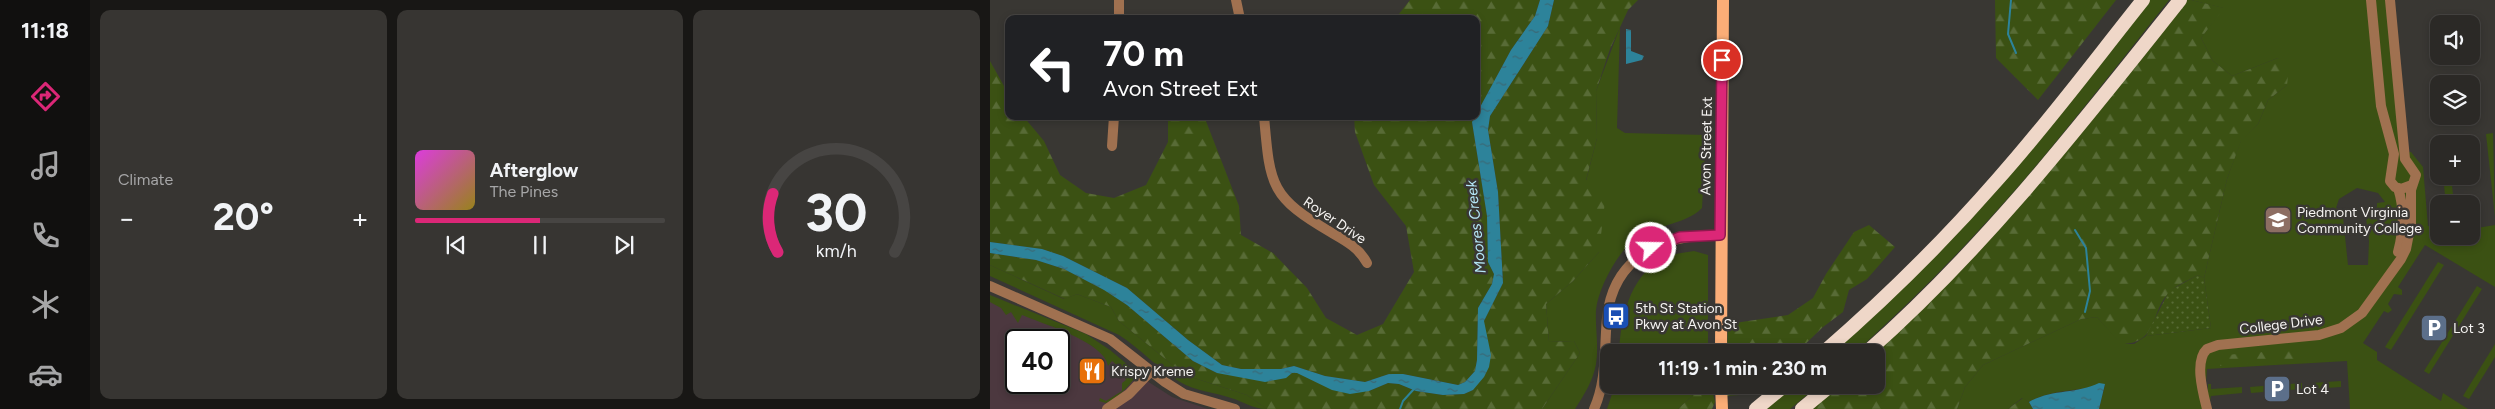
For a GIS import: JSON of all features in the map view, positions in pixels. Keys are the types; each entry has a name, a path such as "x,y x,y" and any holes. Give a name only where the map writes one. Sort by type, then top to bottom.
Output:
{"highway":[{"path":"1833,344 1908,274 1979,201 2050,118 2143,0"},
{"path":"1876,344 1996,226 2078,129 2180,0"},
{"path":"1756,409 1775,394"},
{"path":"1802,409 1820,394"}],"main road":[{"name":"Avon Street Ext","path":"1721,344 1720,235 1723,0"}],"street":[{"path":"1119,0 1119,15"},
{"path":"1236,0 1239,15"},
{"name":"College Drive","path":"2371,0 2383,117 2392,143 2393,166 2389,177 2392,184 2398,188 2402,203 2403,224 2394,268"},
{"name":"College Drive","path":"2207,409 2202,390 2201,360 2207,349 2218,345 2303,337 2333,332 2362,313 2401,260 2410,234 2412,185 2415,172 2408,164 2390,0"},
{"path":"2380,84 2398,81"},
{"path":"1112,146 1114,120"},
{"name":"Royer Drive","path":"1264,120 1267,160 1273,181 1281,195 1301,215 1352,244 1367,263"},
{"path":"2393,166 2402,163 2408,164"},
{"path":"2398,188 2404,189 2412,185"},
{"path":"1594,409 1604,371 1609,304 1626,270 1640,256 1662,243 1690,236 1720,235"},
{"path":"990,286 1110,339 1184,394 1235,409"},
{"path":"1107,409 1124,398 1151,371"}],"shaded area":[{"path":"990,296 1055,322 1066,329 1005,329 1005,394 1070,394 1070,332 1172,397 1208,409 990,409"}],"green space":[{"path":"1410,0 1540,0 1535,16 1511,50 1480,108 1480,15 1398,15"},
{"path":"1554,0 1638,0 1628,10 1610,49 1596,91 1597,138 1586,180 1606,193 1599,252 1573,281 1546,304 1549,342 1574,341 1580,353 1542,409 1267,409 1247,395 1185,375 1119,321 1111,307 1077,294 1065,299 990,265 990,253 1036,260 1064,269 1105,290 1127,305 1193,361 1217,373 1297,373 1369,391 1388,383 1399,384 1416,391 1443,395 1464,394 1473,390 1484,321 1503,283 1498,192 1488,130 1490,116 1548,26"},
{"path":"1995,0 2116,0 2038,100 1996,58"},
{"path":"2147,0 2169,0 2029,174 1964,246 1865,344 1837,344 1903,283"},
{"path":"2180,0 2191,0 2224,8 2201,38 2213,61 2232,76 2278,58 2289,68 2287,85 2268,100 2258,124 2241,141 2227,179 2204,278 2198,275 2171,291 2164,298 2153,324 2142,338 2121,344 2097,317 2081,319 1983,365 1965,387 1957,409 1802,409 1820,394 1885,394 1885,344 1883,344"},
{"path":"2191,0 2390,0 2405,152 2411,152 2423,167 2428,226 2430,226 2430,245 2480,245 2480,228 2495,225 2495,287 2425,245 2398,287 2402,290 2402,295 2394,294 2388,304 2392,310 2388,313 2384,311 2363,343 2377,352 2377,360 2441,401 2443,393 2468,409 2350,409 2347,361 2207,369 2204,409 2099,409 2105,385 2100,384 2050,394 2029,402 2022,398 2008,409 1957,409 1965,387 1983,365 2081,319 2097,317 2122,344 2134,344 2146,336 2211,328 2204,278 2227,179 2241,140 2258,124 2268,100 2287,85 2278,58 2232,76 2213,61 2201,38 2223,8","holes":["2357,188 2378,193 2385,202 2377,203 2377,207 2365,210 2369,241 2368,265 2348,265 2342,208 2336,208 2339,199"]},
{"path":"1620,27 1617,128 1625,133 1706,135 1702,208 1687,218 1642,235 1621,253 1609,272 1600,292 1596,310 1597,357 1595,370 1588,388 1575,409 1542,409 1580,353 1574,341 1549,342 1546,304 1573,281 1599,252 1586,181 1597,138 1596,91"},
{"path":"990,61 1005,88 1005,120 1026,120 1044,141 1060,175 1086,193 1114,198 1146,185 1168,142 1168,120 1206,120 1239,206 1241,235 1273,253 1307,288 1326,318 1357,335 1383,324 1414,272 1406,226 1374,185 1355,132 1354,120 1473,120 1472,122 1487,216 1488,262 1494,274 1492,284 1478,308 1475,371 1465,382 1458,385 1403,374 1389,374 1365,382 1325,376 1294,366 1281,369 1241,369 1222,365 1188,340 1127,288 1063,256 1042,249 990,242"},
{"path":"2493,133 2495,217 2486,134"},
{"path":"2444,185 2452,185 2453,195 2445,195"},
{"path":"1869,225 1895,247 1867,279 1849,290 1843,312 1823,327 1805,344 1727,344 1728,324 1788,315 1813,298 1826,274 1854,232"},
{"path":"1694,251 1708,255 1708,344 1620,344 1625,313 1634,288 1649,268 1663,258"},
{"path":"2438,262 2444,265 2391,350 2385,347"},
{"path":"990,265 1064,299 1077,294 1111,307 1119,321 1185,375 1247,395 1267,409 1253,407 1231,398 1186,385 1172,377 1119,335 990,276"},
{"path":"2198,275 2204,278 2211,328 2146,336 2169,291"},
{"path":"2477,286 2482,289 2429,374 2424,371"},
{"path":"990,295 1086,334 1110,350 1134,370 1134,379 1122,392 1110,401 1106,403 1099,401 1100,398 1106,401 1122,391 1122,383 1126,380 1122,373 1117,376 1119,367 1112,361 1108,366 1104,357 1096,349 1070,334 1070,329 1058,329 1022,315 1018,323 1011,312 1006,315 1001,308 990,302"},
{"path":"2495,344 2495,357 2469,399 2463,396"},
{"path":"2301,349 2301,360 2220,366 2225,355"},
{"path":"2341,381 2341,387 2311,389 2311,383"},
{"path":"2302,383 2302,389 2251,393 2250,387"},
{"path":"2208,384 2211,384 2211,389 2242,387 2242,393 2211,396 2210,401"},
{"path":"1612,394 1694,394 1678,409 1607,409"},
{"path":"1694,394 1713,394 1715,402 1712,409 1678,409"},
{"path":"1726,394 1742,394 1740,395 1726,396"},
{"path":"1779,394 1808,394 1790,409 1761,409"},
{"path":"2023,398 2029,402 2033,409 2008,409"}],"water":[{"path":"1540,0 1554,0 1548,26 1490,116 1488,130 1498,192 1503,283 1484,321 1491,355 1489,367 1484,377 1473,390 1464,394 1443,395 1416,391 1399,384 1388,383 1369,391 1350,394 1332,390 1297,373 1292,373 1286,378 1265,382 1217,373 1193,361 1127,305 1104,290 1064,269 1036,260 990,253 990,242 1042,249 1063,256 1127,288 1188,340 1222,365 1241,369 1281,369 1294,366 1325,376 1365,382 1389,374 1403,374 1458,385 1465,382 1475,371 1478,308 1492,284 1494,274 1488,262 1487,216 1472,122 1473,120 1480,120 1480,107 1511,50 1535,16"},
{"path":"1626,29 1631,30 1631,51 1644,56 1642,60 1626,64"},
{"path":"2099,383 2105,384 2099,409 2033,409 2029,402 2046,395 2082,389"}],"waterway":[{"path":"2011,0 2008,34 2016,53"},
{"path":"2075,230 2086,248 2090,291 2085,312"},
{"path":"1400,409 1403,401 1414,389"}],"place":[{"name":"Piedmont Virginia Community College","path":"2278,220"},
{"name":"5th St Station Pkwy at Avon St","path":"1616,316"},
{"name":"Lot 3","path":"2434,328"},
{"name":"Krispy Kreme","path":"1092,371"},
{"name":"Lot 4","path":"2277,389"}],"route":[{"path":"1651,248 1680,237 1708,234 1720,235 1722,60"}],"water label":[{"name":"Moores Creek","path":"1476,227"}]}
